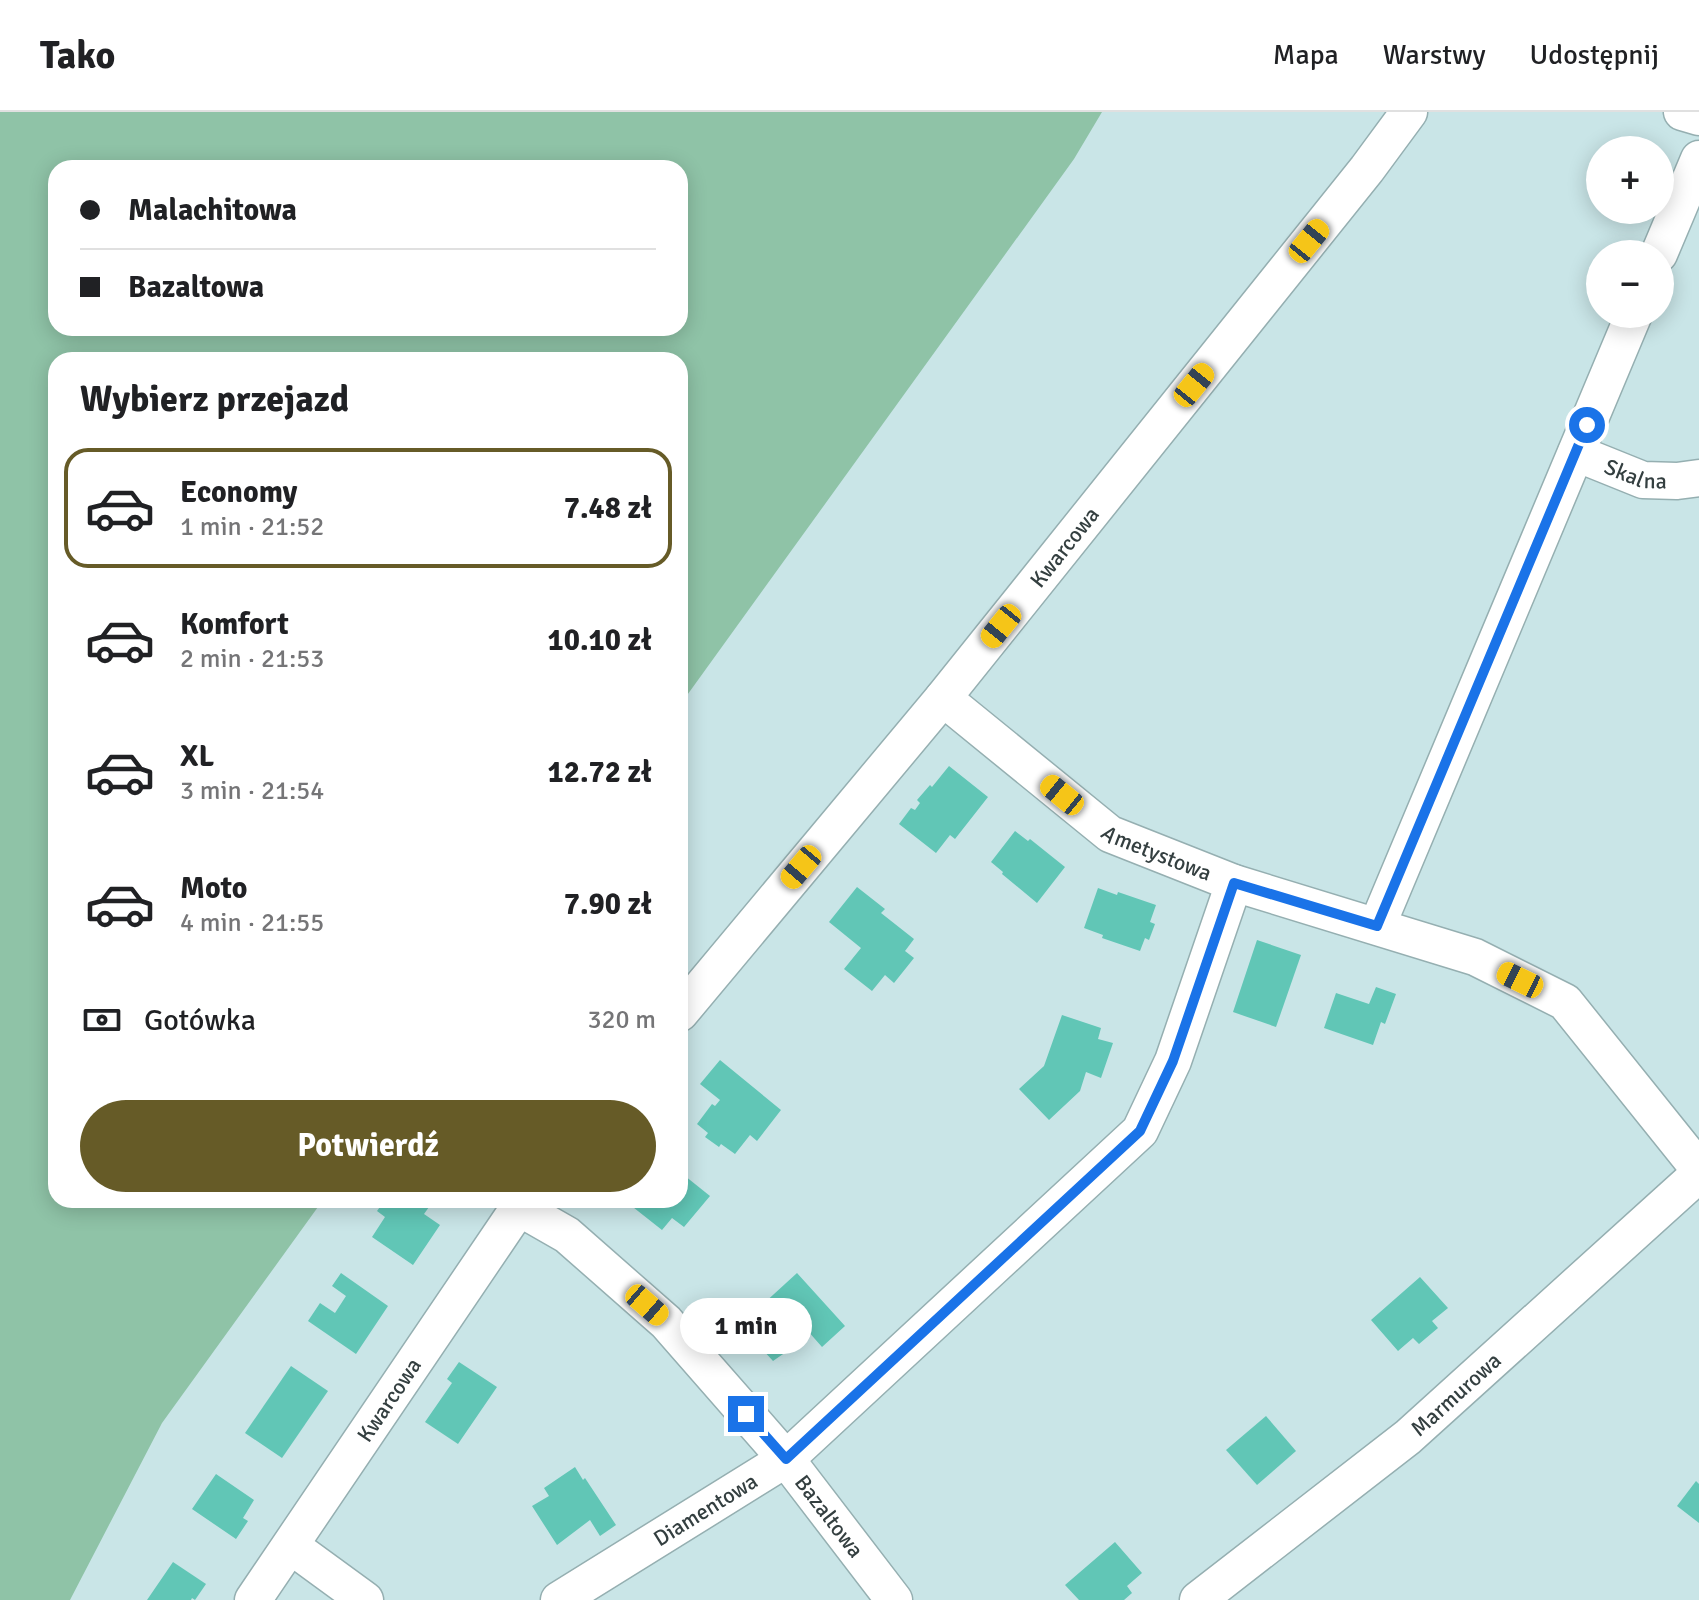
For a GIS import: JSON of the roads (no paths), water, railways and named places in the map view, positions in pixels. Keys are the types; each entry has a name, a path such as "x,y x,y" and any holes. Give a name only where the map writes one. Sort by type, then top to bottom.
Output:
{"street":[{"name":"Kwarcowa","path":"688,1003 943,698 1367,169 1409,112"},
{"path":"1682,112 1699,117"},
{"path":"1665,240 1699,159"},
{"path":"1377,926 1628,328"},
{"name":"Skalna","path":"1576,453 1643,480 1699,478"},
{"name":"Ametystowa","path":"943,698 1110,834 1234,883 1475,957 1565,1002 1699,1171"},
{"name":"Diamentowa","path":"559,1600 786,1459 1140,1131 1173,1061 1234,883"},
{"name":"Marmurowa","path":"1198,1600 1408,1437 1699,1171"},
{"name":"Kwarcowa","path":"253,1600 518,1208"},
{"name":"Bazaltowa","path":"527,1208 567,1235 666,1322 786,1459 894,1600"},
{"path":"291,1546 365,1600"}]}
